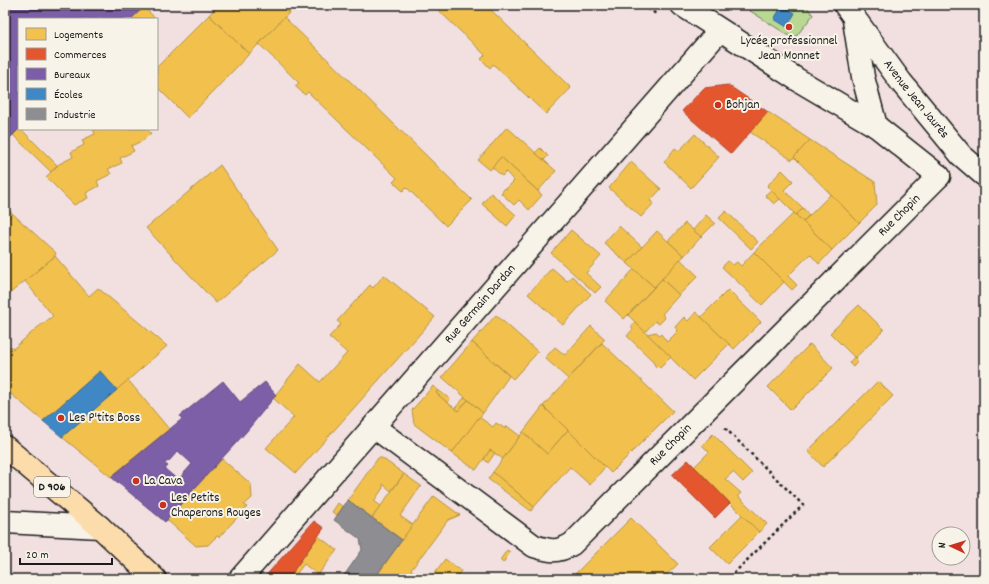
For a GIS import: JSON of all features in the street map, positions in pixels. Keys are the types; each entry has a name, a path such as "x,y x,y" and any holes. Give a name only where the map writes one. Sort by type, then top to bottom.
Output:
{"main road":[{"name":"D 906","path":"5,447 100,527 155,579"}],"street":[{"path":"682,5 798,80 876,126"},
{"name":"Avenue Jean Jaurès","path":"849,11 863,77 876,126"},
{"name":"Avenue Jean Jaurès","path":"849,11 902,82 961,155 984,175"},
{"name":"Rue Germain Dardan","path":"240,579 720,30"},
{"name":"Rue Chopin","path":"374,427 534,546 546,550 558,551 572,544 939,176 876,126"},
{"path":"5,522 100,527"}],"path":[{"path":"770,5 777,9"},
{"path":"724,426 803,505 728,579"}],"green space":[{"name":"Lycée professionnel Jean Monnet","path":"741,5 805,5 813,15 794,39"}],"building: Logements":[{"path":"218,5 281,5 289,13 249,54 209,15"},
{"path":"281,5 296,5 289,13"},
{"path":"433,5 486,5 571,88 546,114 493,64 490,68 481,59 485,55"},
{"path":"144,7 155,18 132,18"},
{"path":"209,15 249,54 188,118 158,88 158,66"},
{"path":"284,17 472,200 446,226 406,187 403,191 393,182 397,178 308,92 305,95 295,86 299,83 259,44"},
{"path":"768,112 810,140 792,160 750,132"},
{"path":"507,127 556,171 538,191 501,157 490,170 478,160"},
{"path":"18,130 22,130 57,165 51,172 13,135"},
{"path":"93,130 147,130 151,133 144,140 131,146 134,151 120,158 122,163 108,169 111,174 97,181 99,186 86,193 88,198 74,205 46,177 59,164 73,157 71,152 84,145 82,140 95,134"},
{"path":"695,134 719,157 691,188 664,162 675,148 679,151"},
{"path":"810,140 875,182 877,205 859,223 794,157"},
{"path":"540,148 548,156 544,160 535,153"},
{"path":"501,157 542,195 529,210 519,200 514,205 501,193 514,181 506,172 502,176 492,167"},
{"path":"631,162 661,189 650,201 654,203 641,217 609,188"},
{"path":"220,165 278,250 216,303 146,228"},
{"path":"782,170 793,181 784,190 803,208 796,215 767,186"},
{"path":"771,190 780,199 774,204 765,195"},
{"path":"491,193 516,215 507,226 482,204"},
{"path":"831,194 859,223 832,250 803,222"},
{"path":"5,207 13,214 5,221"},
{"path":"803,208 809,215 803,222 796,215"},
{"path":"726,211 758,242 751,249 719,218"},
{"path":"794,213 832,250 819,264 810,254 788,276 797,285 792,290 754,252"},
{"path":"13,214 56,253 55,256 8,295 5,292 5,221"},
{"path":"706,215 715,223 701,237 693,230"},
{"path":"685,223 701,237 684,256 668,241"},
{"path":"619,226 642,247 627,263 604,243"},
{"path":"571,230 601,256 586,273 601,287 595,293 551,253"},
{"path":"657,231 684,256 654,287 627,263"},
{"path":"754,252 784,282 762,305 722,267 728,261 733,265 737,262 741,266"},
{"path":"55,256 89,296 98,288 167,346 117,390 100,371 43,421 5,389 5,354 11,346 13,349 53,316 25,281"},
{"path":"680,259 698,276 679,295 662,279"},
{"path":"552,268 567,281 572,276 591,294 563,325 528,294"},
{"path":"634,269 654,287 624,319 605,301"},
{"path":"384,275 435,317 296,473 266,448 294,417 273,398 300,364 320,382 347,353 329,337 341,324 337,321 370,285 373,288"},
{"path":"662,279 679,295 662,314 665,318 659,324 655,321 645,332 628,315"},
{"path":"728,290 761,322 734,349 701,317"},
{"path":"859,305 884,330 855,358 830,333"},
{"path":"696,312 729,344 693,380 647,334 656,332 660,335 661,334 667,342 678,331 675,327 684,317 688,321"},
{"path":"496,315 538,352 513,379 472,342"},
{"path":"635,322 671,357 660,368 658,366 656,367 653,361 627,336 633,329 631,327"},
{"path":"591,326 605,339 568,379 545,358 555,347 565,355"},
{"path":"472,342 509,376 483,413 442,377"},
{"path":"602,343 673,411 611,473 543,406"},
{"path":"810,344 833,368 791,410 768,387"},
{"path":"854,357 858,361 853,367 849,363"},
{"path":"128,380 169,429 111,477 62,437"},
{"path":"878,381 893,396 823,467 808,451"},
{"path":"433,386 438,390 436,393 458,411 468,400 483,413 452,453 414,424 412,410"},
{"path":"438,390 450,399 448,403 436,393"},
{"path":"465,397 468,400 458,411 455,408"},
{"path":"543,406 568,430 547,454 523,432"},
{"path":"479,417 493,427 496,423 506,429 507,426 520,436 503,459 490,450 476,470 452,453"},
{"path":"568,430 605,467 590,485 570,467 534,507 493,472 523,432 547,454"},
{"path":"713,434 752,473 743,482 733,472 725,479 741,493 738,496 767,524 759,532 694,467 709,452 702,445"},
{"path":"490,450 495,453 488,463 484,459"},
{"path":"378,458 382,458 404,474 391,491 383,484 383,488 374,501 381,506 372,518 348,500"},
{"path":"222,459 251,484 252,498 244,505 247,507 219,537 217,536 208,545 196,546 167,520"},
{"path":"493,472 534,507 531,511 488,479"},
{"path":"404,474 421,486 400,516 413,525 402,540 372,518"},
{"path":"434,496 460,515 448,520 411,570 417,575 420,574 426,579 388,579 378,572"},
{"path":"338,503 343,507 337,515 332,512"},
{"path":"742,515 759,532 727,564 710,547"},
{"path":"631,518 678,564 663,579 570,579"},
{"path":"318,536 337,550 318,575 304,564 297,573 305,579 289,579 294,570"},
{"path":"507,550 510,552 503,563 500,560"},
{"path":"445,559 461,571 455,579 430,579"},
{"path":"378,572 388,579 374,579"}],"building: Commerces":[{"path":"728,85 768,112 731,154 682,111 704,88"},
{"path":"688,460 730,503 715,518 672,475"},
{"path":"314,521 324,528 289,579 263,579"}],"building: Bureaux":[{"path":"5,5 146,5 132,18 18,18 18,130 5,143"},
{"path":"223,381 240,402 265,382 276,395 246,432 165,522 111,477 182,419 180,416","holes":["178,451 192,464 178,480 165,469 168,466 164,463 169,461"]}],"building: Écoles":[{"path":"782,6 795,13 787,27 774,19"},
{"path":"100,371 117,390 62,437 43,421"}],"building: Industrie":[{"path":"348,500 402,540 374,579 347,579 343,577 362,550 360,539 334,520"}],"place":[{"name":"Lycée professionnel Jean Monnet","path":"789,27"},
{"name":"Bohjan","path":"718,105"},
{"name":"Les P'tits Boss","path":"61,418"},
{"name":"La Cava","path":"136,481"},
{"name":"Les Petits Chaperons Rouges","path":"163,505"}]}
